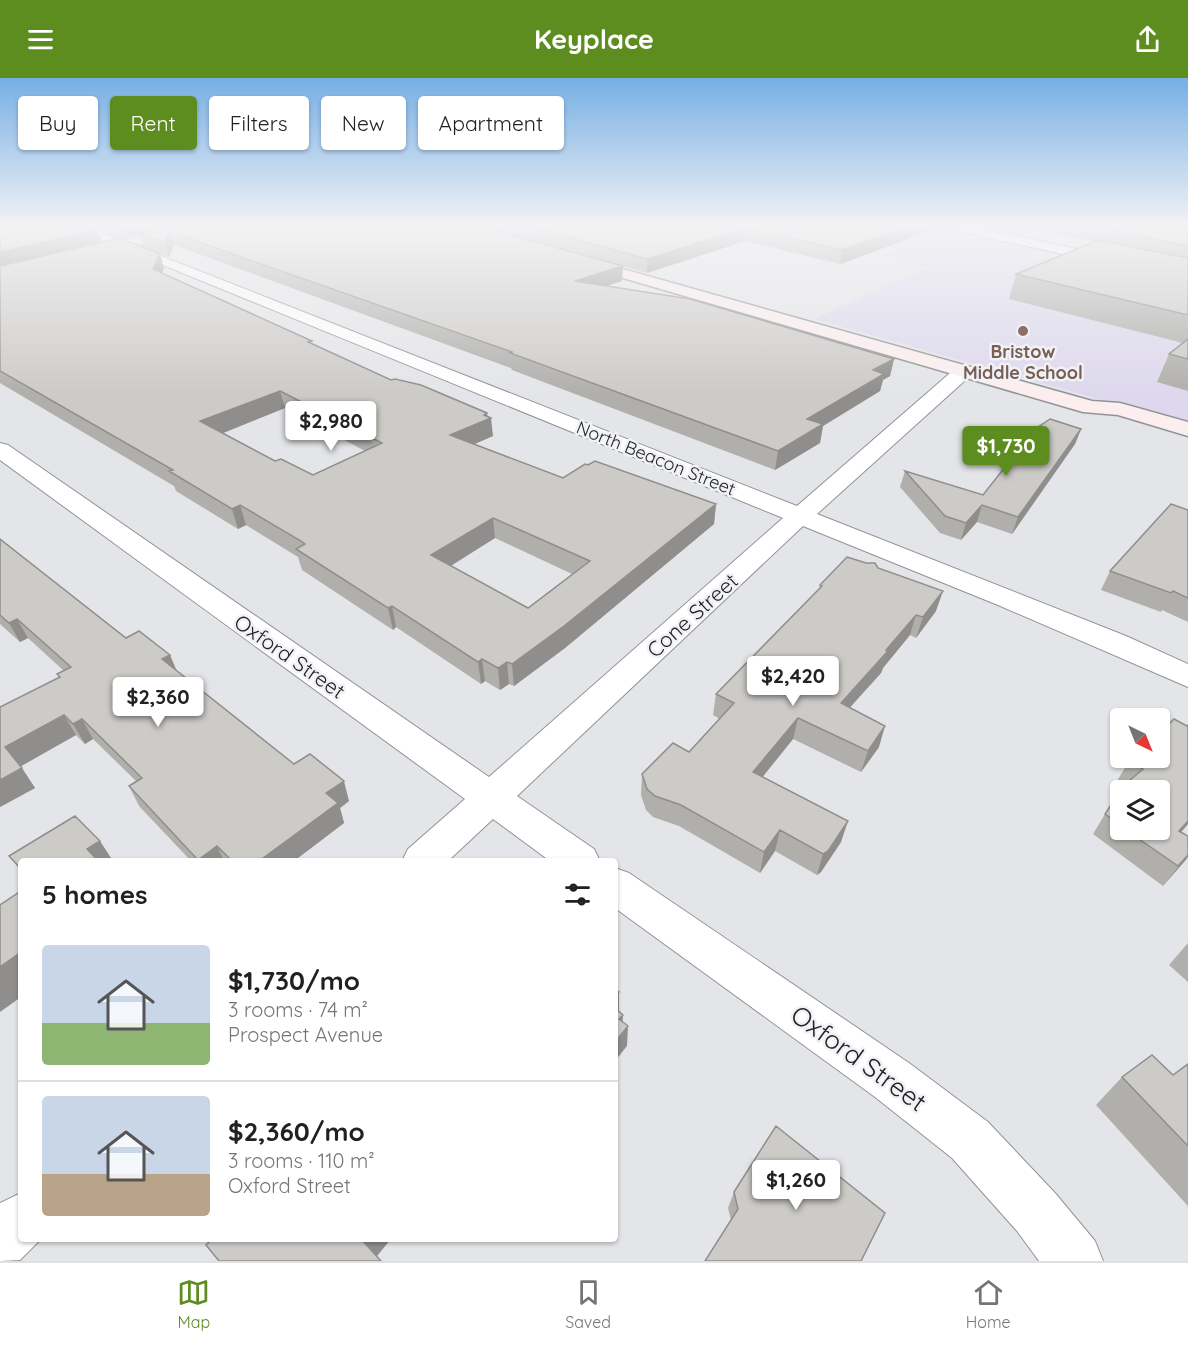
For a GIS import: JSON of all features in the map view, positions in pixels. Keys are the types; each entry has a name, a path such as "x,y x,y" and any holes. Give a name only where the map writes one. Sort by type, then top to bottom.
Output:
{"main road":[{"path":"655,283 1091,407 1120,409 1188,429"},
{"path":"1091,407 1112,419 1188,440"}],"street":[{"name":"North Beacon Street","path":"218,283 1115,643 1188,676"},
{"name":"Cone Street","path":"425,858 800,516 964,371"},
{"name":"Oxford Street","path":"0,450 576,858"},
{"name":"Oxford Street","path":"618,887 892,1080 970,1140 1036,1212 1076,1261"},
{"path":"0,1240 18,1224"}],"shaded area":[{"name":"Bristow Middle School","path":"892,283 1188,283 1188,424 814,319"}],"building":[{"path":"0,283 184,283 312,341 308,342 391,380 421,385 487,413 484,415 491,418 450,435 563,478 585,464 588,465 595,461 716,504 564,626 512,664 507,662 498,668 482,659 478,662 392,606 388,608 296,549 305,544 301,541 240,505 232,509 169,471 173,470 0,371","holes":["280,391 382,443 313,475 281,459 275,461 200,421","493,518 590,561 528,608 431,555"]},
{"path":"316,283 589,283 690,299 894,359 873,370 884,374 807,419 823,424 778,451 510,353 512,352"},
{"path":"1055,283 1188,283 1188,315"},
{"path":"1188,339 1188,359 1169,354"},
{"path":"1050,419 1081,429 1018,517 982,505 966,523 945,516 905,471 983,495 1035,429"},
{"path":"1171,504 1188,510 1188,598 1110,571"},
{"path":"0,539 126,638 139,631 170,655 162,659 294,764 310,754 344,781 326,793 338,803 263,858 229,858 217,846 201,858 196,858 129,786 142,778 82,719 73,724 64,715 5,747 22,768 0,780 0,707 60,677 57,674 71,667 17,619 9,623 0,615"},
{"path":"847,557 866,563 875,563 878,568 943,591 923,617 916,615 886,650 887,652 841,703 885,726 868,751 798,718 753,772 848,821 828,851 823,854 780,830 764,852 681,805 655,796 647,789 642,774 673,743 689,752 734,703 716,694 822,586 820,585"},
{"path":"1174,719 1188,725 1188,821 1179,831 1188,836 1188,855 1178,866 1140,840 1170,840 1170,780 1130,780 1143,769 1141,768 1170,768 1170,723"},
{"path":"1110,806 1110,818 1105,814"},
{"path":"75,816 100,841 87,849 95,858 18,858 18,866 9,856"},
{"path":"18,893 18,954 0,967 0,905"},
{"path":"618,1011 623,1015 619,1019 628,1026 618,1038"},
{"path":"1152,1055 1173,1075 1188,1064 1188,1146 1122,1077"},
{"path":"776,1126 885,1213 861,1261 705,1261 738,1209 734,1192"},
{"path":"209,1242 364,1242 381,1261 219,1261 206,1245"}],"place":[{"name":"Bristow Middle School","path":"1023,331"}]}
